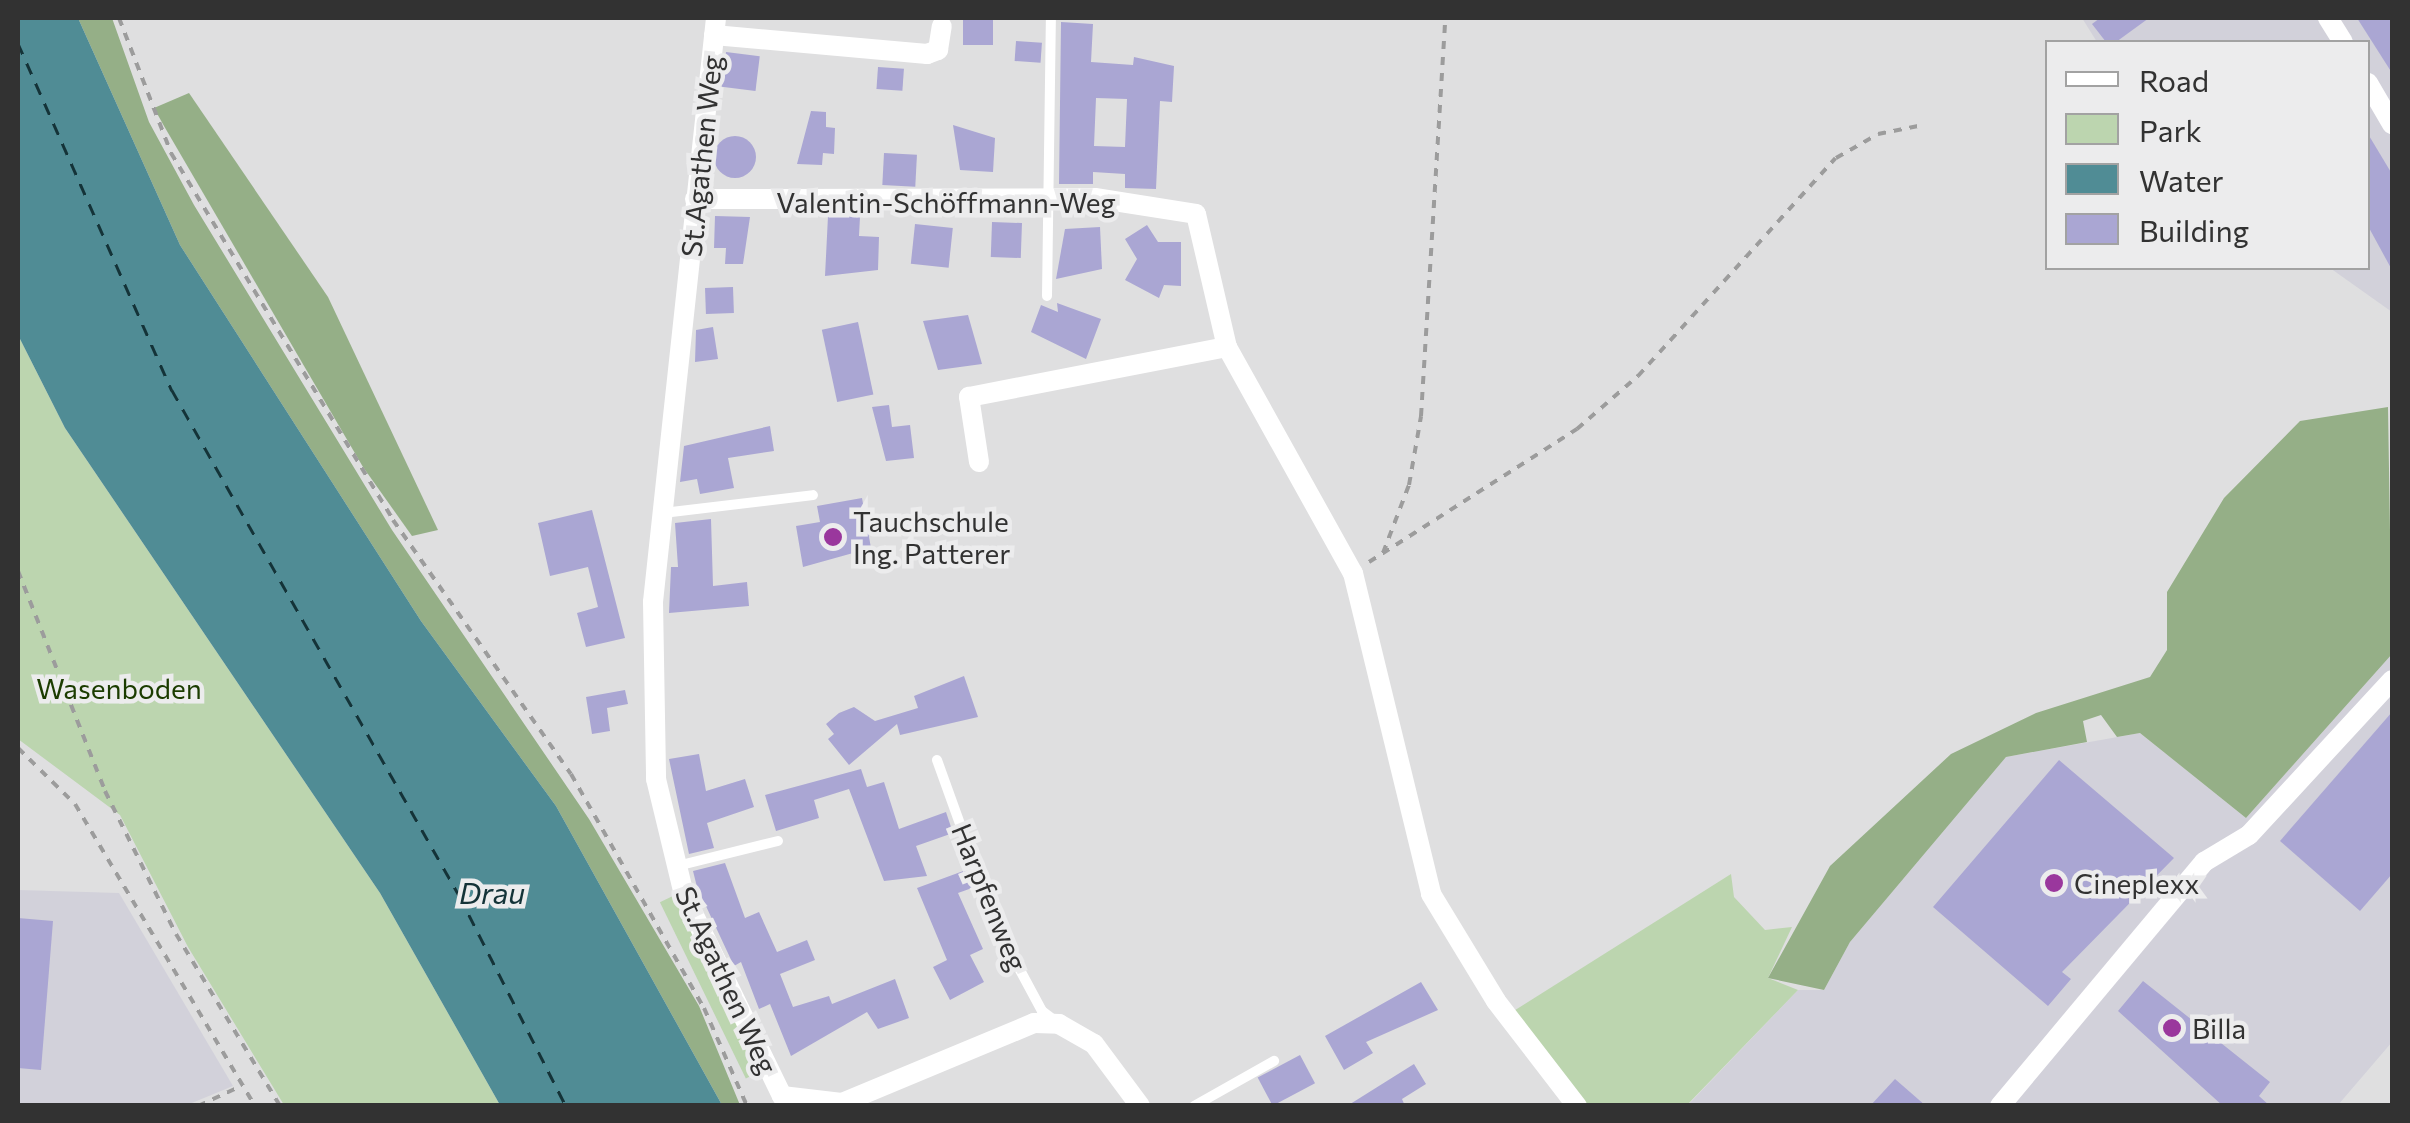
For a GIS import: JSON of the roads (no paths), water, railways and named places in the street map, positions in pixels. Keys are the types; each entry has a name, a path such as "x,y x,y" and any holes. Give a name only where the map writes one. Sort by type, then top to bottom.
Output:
{"street":[{"path":"2328,18 2342,40"},
{"name":"St.Agathen Weg","path":"942,26 938,50 927,54 715,26 651,661 656,779 674,866 782,1096 842,1103 1008,1031 1059,1024"},
{"path":"2370,86 2392,124"},
{"name":"Valentin-Schöffmann-Weg","path":"695,199 895,204 1043,197 1196,214 1228,347"},
{"path":"979,462 969,397 1228,347 1353,574 1430,894 1496,1001 1577,1106"},
{"path":"2000,1106 2204,862 2249,835 2392,680"},
{"path":"1059,1024 1094,1044 1140,1106"}],"lane":[{"path":"1047,296 1043,197 1051,18"},
{"path":"663,513 813,495"},
{"name":"Harpfenweg","path":"937,760 998,929 1042,1011 1059,1024"},
{"path":"674,866 778,840"},
{"path":"1194,1106 1274,1060"}],"water":[{"name":"Drau","path":"18,18 78,18 180,245 421,621 556,806 722,1105 500,1105 380,893 65,428 18,335"}],"place":[{"name":"Tauchschule Ing. Patterer","path":"833,537"},
{"name":"Cineplexx","path":"2054,883"},
{"name":"Billa","path":"2172,1028"}],"park label":[{"name":"Wasenboden","path":"119,688"}]}
